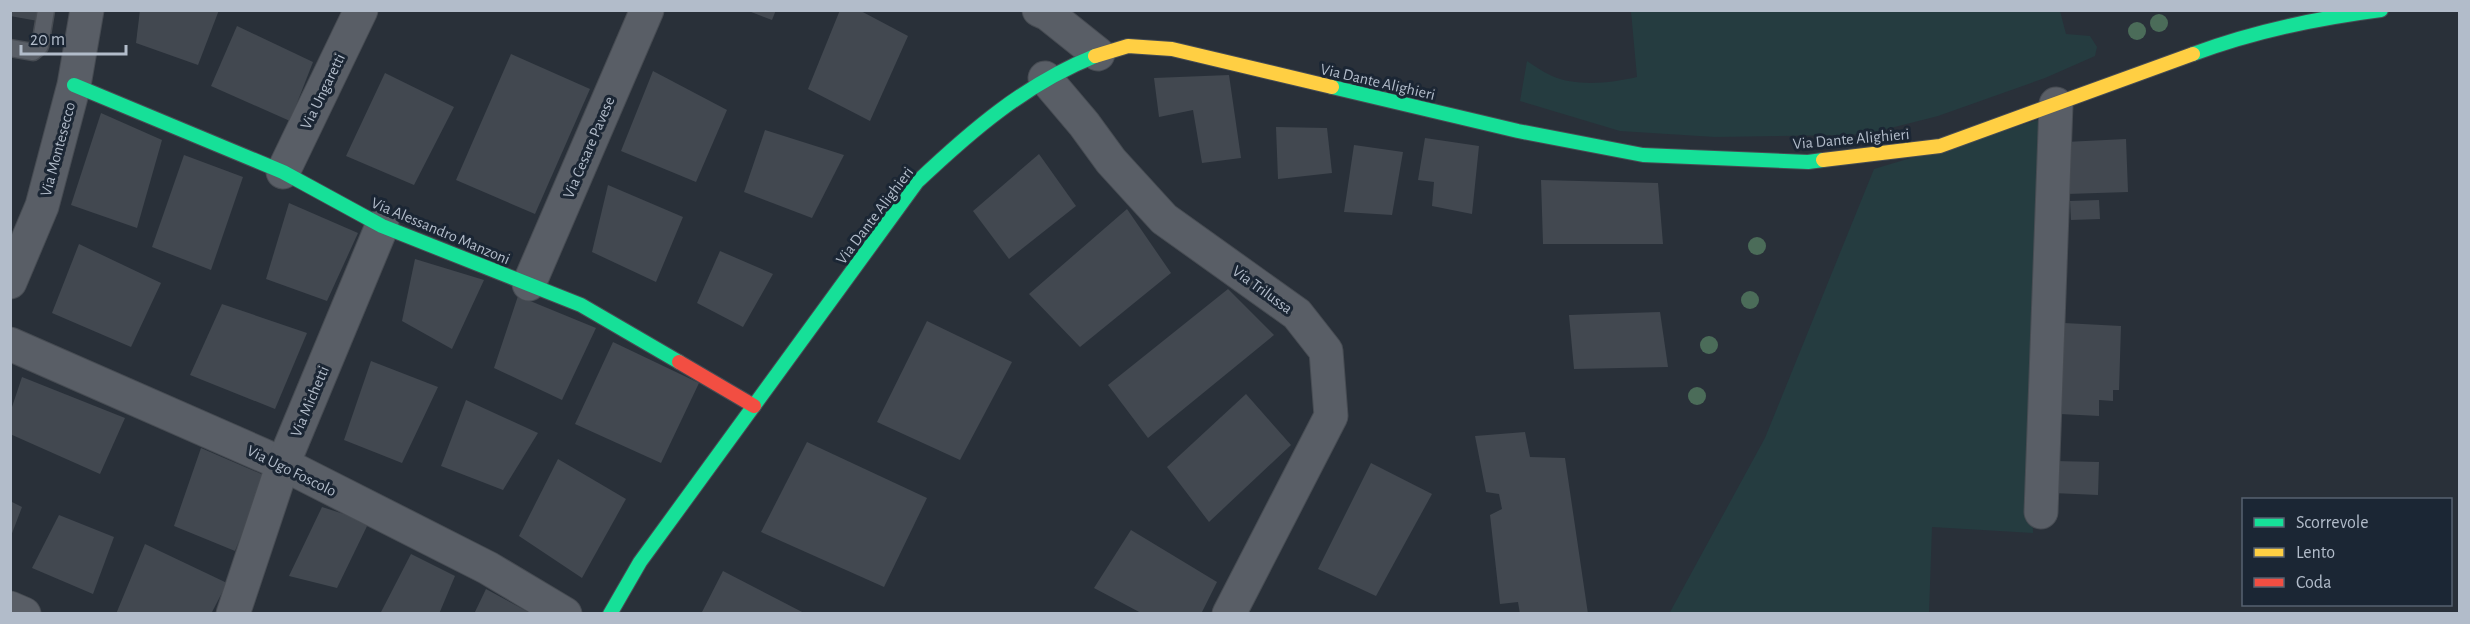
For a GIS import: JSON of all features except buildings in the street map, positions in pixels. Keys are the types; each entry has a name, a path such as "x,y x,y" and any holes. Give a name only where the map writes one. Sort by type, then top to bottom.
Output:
{"main road":[{"name":"Via Dante Alighieri","path":"610,614 639,562 917,182 970,131 1026,89 1098,54 1134,46 1172,49 1518,131 1642,156 1808,162 1940,146 2225,42 2349,14 2381,10"},
{"name":"Via Alessandro Manzoni","path":"74,85 283,172 382,226 581,305 754,406"}],"street":[{"name":"Via Montesecco","path":"10,282 42,206 74,85 87,10"},
{"name":"Via Ungaretti","path":"283,172 362,10"},
{"name":"Via Cesare Pavese","path":"530,284 647,10"},
{"path":"1039,10 1048,14 1098,54"},
{"name":"Via Trilussa","path":"1045,78 1084,124 1111,161 1164,219 1297,314 1326,351 1331,416 1313,456 1229,614"},
{"path":"2041,512 2056,104"},
{"name":"Via Michetti","path":"233,614 284,464 382,226"},
{"name":"Via Ugo Foscolo","path":"10,344 284,464 488,568 565,614"},
{"path":"10,608 24,614"}],"lane":[{"path":"10,48 33,52 40,46 46,10"}],"green space":[{"path":"1631,11 2060,11 2066,34 2090,36 2097,47 2095,56 2045,78 1938,116 1875,132 1850,135 1715,137 1620,131 1520,101 1527,61 1552,76 1572,82 1605,82 1637,77"},
{"path":"2048,117 2032,480 2033,533 1932,527 1929,613 1669,614 1765,438 1874,169"}],"traffic: fast":[{"path":"2193,54 2238,39 2286,27 2381,10"},
{"path":"610,614 640,562 917,182 1000,110 1045,80 1095,56"},
{"path":"74,85 283,172 382,226 581,305 679,362"},
{"path":"1332,87 1518,131 1643,155 1808,162 1823,160"}],"traffic: slow":[{"path":"1095,56 1128,46 1172,49 1332,87"},
{"path":"1823,160 1940,146 2193,54"}],"traffic: jam":[{"path":"679,362 754,406"}]}
